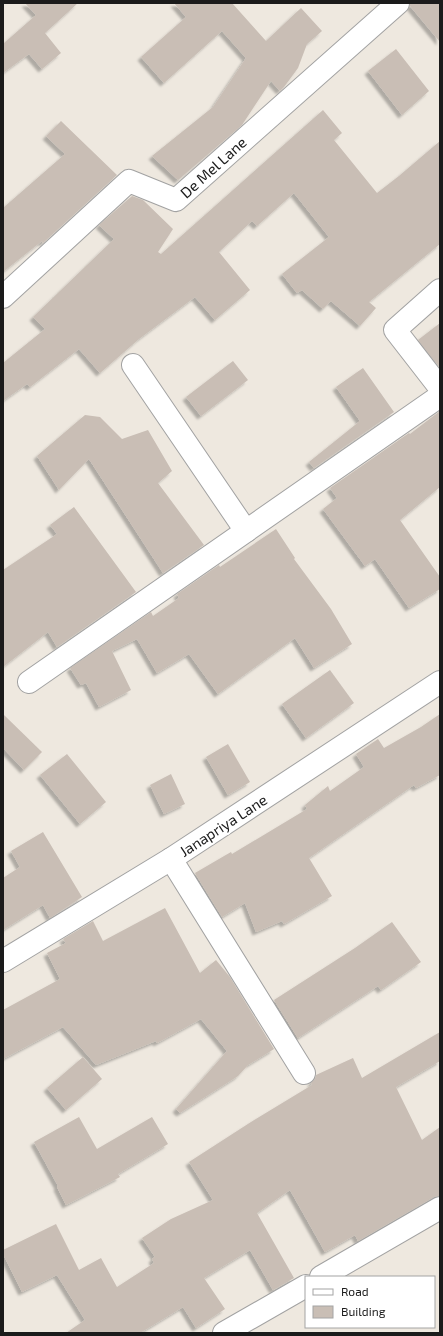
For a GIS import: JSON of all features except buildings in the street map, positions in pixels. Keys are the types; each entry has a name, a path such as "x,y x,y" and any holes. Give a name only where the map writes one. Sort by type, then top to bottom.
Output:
{"street":[{"name":"De Mel Lane","path":"3,297 129,181 176,200 398,3"},
{"path":"440,290 395,330 440,388"},
{"path":"133,365 246,531"},
{"path":"29,682 440,396"},
{"name":"Janapriya Lane","path":"3,962 171,859 440,682"},
{"path":"171,859 304,1073"},
{"path":"323,1276 440,1208"},
{"path":"224,1333 305,1287"}]}
